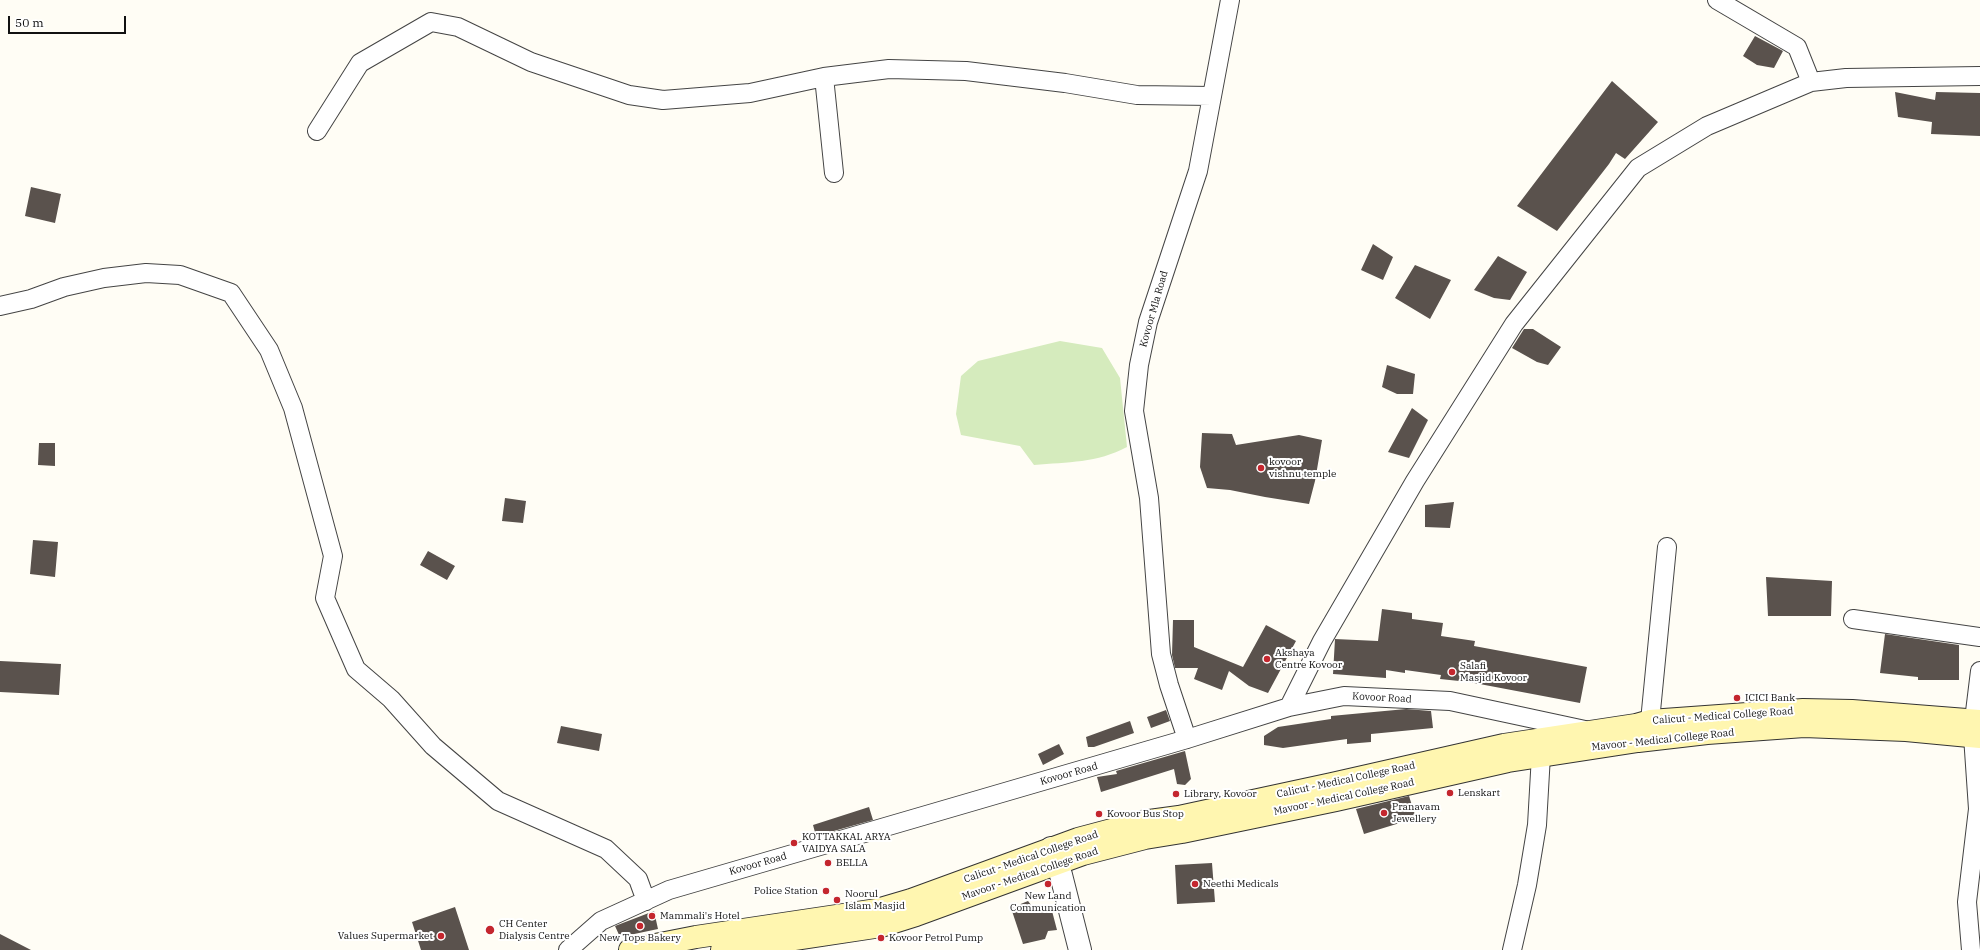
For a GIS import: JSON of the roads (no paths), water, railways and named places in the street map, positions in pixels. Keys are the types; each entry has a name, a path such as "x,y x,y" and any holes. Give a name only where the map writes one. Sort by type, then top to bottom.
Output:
{"main road":[{"name":"Calicut - Medical College Road","path":"1054,856 1078,839 1142,822 1179,816 1332,784 1504,745 1590,731 1614,736 1650,721 1803,710 1860,712 1977,728"},
{"name":"Mavoor - Medical College Road","path":"722,950 881,926 916,915 975,884 1054,856 1083,854 1145,838 1182,832 1508,761 1541,756 1614,736 1707,733 1804,726 1890,730 1977,728"},
{"name":"Calicut - Medical College Road","path":"630,950 696,938 877,910 975,884"}],"street":[{"name":"Kovoor Mla Road","path":"1187,739 1169,685 1161,654 1150,498 1134,411 1139,365 1148,322 1198,171 1230,0"},
{"path":"1717,0 1797,46 1811,82"},
{"path":"317,131 360,63 431,22 458,27 531,62 621,92 663,100 750,93 824,77 890,68 966,71 1065,83 1136,95 1212,96"},
{"path":"1290,707 1322,641 1415,481 1514,324 1638,168 1707,126 1811,82 1846,78 1980,76"},
{"path":"824,77 834,173"},
{"path":"0,306 31,299 64,287 104,278 146,273 180,275 230,293 270,350 293,408 333,556 326,598 356,669 391,699 433,746 498,801 606,849 638,879 646,900"},
{"path":"1650,721 1667,547"},
{"path":"1853,619 1980,637"},
{"path":"1971,950 1967,902 1978,809 1977,728 1980,671"},
{"name":"Kovoor Road","path":"568,950 601,921 669,890 1187,739 1290,707 1344,696 1450,702 1590,731"},
{"path":"1512,950 1527,885 1537,825 1541,756"},
{"path":"1054,856 1061,875 1080,950"}],"place":[{"name":"kovoor vishnu temple","path":"1261,468"},
{"name":"Akshaya Centre Kovoor","path":"1267,659"},
{"name":"Salafi Masjid Kovoor","path":"1452,672"},
{"name":"ICICI Bank","path":"1737,698"},
{"name":"Lenskart","path":"1450,793"},
{"name":"Library, Kovoor","path":"1176,794"},
{"name":"Pranavam Jewellery","path":"1384,813"},
{"name":"Kovoor Bus Stop","path":"1099,814"},
{"name":"KOTTAKKAL ARYA VAIDYA SALA","path":"794,843"},
{"name":"BELLA","path":"828,863"},
{"name":"New Land Communication","path":"1048,884"},
{"name":"Neethi Medicals","path":"1195,884"},
{"name":"Police Station","path":"826,891"},
{"name":"Noorul Islam Masjid","path":"837,900"},
{"name":"Mammali's Hotel","path":"652,916"},
{"name":"New Tops Bakery","path":"640,926"},
{"name":"CH Center Dialysis Centre","path":"490,930"},
{"name":"Values Supermarket","path":"441,936"},
{"name":"Kovoor Petrol Pump","path":"881,938"}]}
